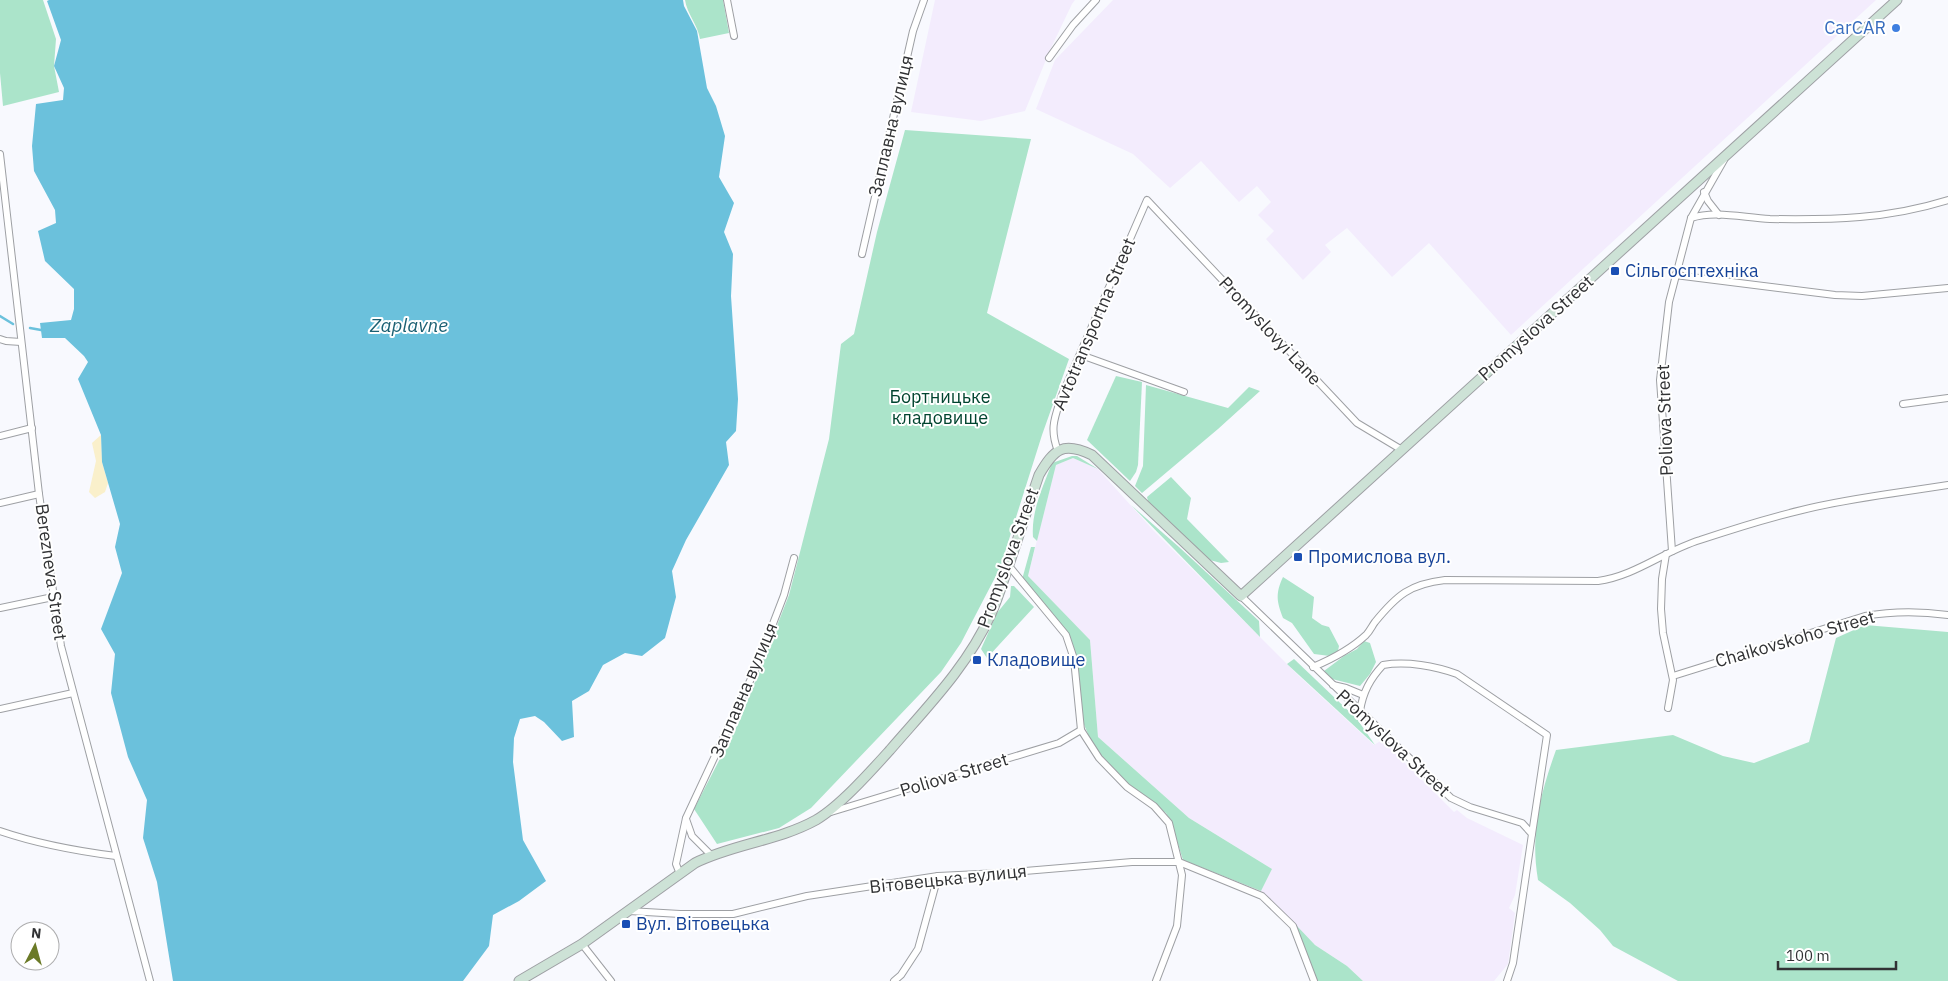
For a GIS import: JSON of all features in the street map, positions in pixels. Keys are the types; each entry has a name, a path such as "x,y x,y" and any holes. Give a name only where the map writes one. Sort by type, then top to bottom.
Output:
{"street":[{"path":"727,0 734,36"},
{"name":"Заплавна вулиця","path":"862,254 912,31 924,0"},
{"path":"1049,58 1073,25 1096,0"},
{"name":"Promyslova Street","path":"1241,596 1897,0"},
{"name":"Poliova Street","path":"1668,708 1673,686 1673,676 1663,633 1661,610 1662,579 1669,552 1660,380 1669,302 1691,218 1704,192 1729,152"},
{"name":"Berezneva Street","path":"0,154 21,342 61,646 150,981"},
{"path":"1704,192 1708,201 1719,215"},
{"name":"Promyslovyi Lane","path":"1147,200 1357,423 1402,450"},
{"name":"Avtotransportna Street","path":"1058,451 1052,436 1054,420 1062,395 1147,200"},
{"path":"1691,218 1700,215 1719,215 1757,219 1845,219 1888,215 1948,200"},
{"path":"1675,275 1835,295 1862,296 1948,288"},
{"path":"0,339 21,342"},
{"path":"1081,354 1184,392"},
{"path":"1903,404 1948,398"},
{"path":"0,436 32,428"},
{"name":"Promyslova Street","path":"629,911 680,874 712,855 770,839 804,826 825,814 882,758 949,684 972,649 991,614 1039,475 1050,456 1068,448 1080,449 1092,455 1451,798 1470,807 1522,823 1532,834"},
{"path":"1313,667 1333,659 1367,634 1374,623 1399,596 1412,587 1428,582 1445,580 1604,580 1622,576 1669,552 1698,540 1802,510 1867,497 1948,485"},
{"path":"0,503 40,494"},
{"name":"Заплавна вулиця","path":"680,874 676,864 686,818 756,668 784,595 794,558"},
{"path":"1009,566 1066,635 1074,660 1081,730 1099,758 1126,787 1154,806 1169,823 1182,875 1177,926 1156,981"},
{"path":"0,608 53,596"},
{"name":"Chaikovskoho Street","path":"1673,676 1864,616 1891,612 1920,611 1948,615"},
{"path":"1360,711 1363,695 1383,665 1403,663 1447,670 1466,678 1547,735 1513,963 1507,981"},
{"path":"1332,685 1363,695"},
{"path":"0,709 73,693"},
{"name":"Poliova Street","path":"825,814 1059,743 1081,730"},
{"path":"686,818 692,836 712,855"},
{"path":"0,831 47,844 116,856"},
{"name":"Вітовецька вулиця","path":"629,911 680,914 733,914 807,896 938,876 1132,862 1179,862 1262,896 1293,926 1314,981"},
{"path":"894,981 901,975 918,950 938,876"},
{"path":"519,981 582,944 629,911"},
{"path":"582,944 611,981"}],"shaded area":[{"path":"935,0 1075,0 1050,50 1025,111 981,121 911,112"},
{"path":"1113,0 1876,0 1511,335 1429,243 1392,277 1347,228 1325,245 1331,252 1303,280 1266,239 1274,231 1258,215 1271,202 1257,186 1239,202 1201,161 1170,188 1133,154 1036,109 1055,60"},
{"path":"1073,458 1098,469 1153,530 1300,677 1374,745 1382,740 1454,812 1457,810 1467,818 1523,845 1515,895 1509,908 1515,913 1508,964 1494,981 1363,981 1347,966 1315,945 1261,891 1272,869 1189,818 1098,737 1090,640 1028,576 1056,465"}],"green space":[{"path":"0,0 43,0 56,39 54,66 59,92 3,106 0,73"},
{"path":"685,0 723,0 729,33 700,39"},
{"name":"Бортницьке кладовище","path":"905,130 1031,139 987,313 1069,359 1042,435 1000,568 961,643 941,672 811,808 779,828 717,844 694,809 740,720 789,595 829,439 841,344 854,334 877,232"},
{"path":"1116,376 1142,382 1138,465 1130,481 1087,440"},
{"path":"1146,385 1228,408 1249,387 1260,391 1142,493 1135,486 1143,466"},
{"path":"1077,456 1098,469 1073,458 1056,465 1037,541 1033,537 1034,518 1038,499 1052,463"},
{"path":"1171,477 1191,498 1187,519 1229,562 1221,563 1206,559 1149,505 1147,497"},
{"path":"1131,505 1259,621 1260,637"},
{"path":"1031,547 1035,547 1028,576 1090,640 1098,737 1189,818 1272,869 1261,891 1183,860 1171,822 1166,813 1128,785 1103,758 1091,741 1082,720 1068,634 1023,580"},
{"path":"1283,577 1314,597 1312,618 1322,625 1329,627 1339,646 1338,651 1330,656 1314,654 1292,623 1283,618 1278,598"},
{"path":"1011,586 1014,586 1034,607 987,658 981,649 997,613 1010,597"},
{"path":"1865,625 1948,632 1948,981 1678,981 1613,946 1600,930 1570,903 1538,880 1535,846 1538,814 1545,783 1556,750 1673,735 1723,756 1754,763 1809,742 1836,638"},
{"path":"1364,641 1370,643 1376,662 1370,674 1360,686 1332,679 1324,671 1357,649"},
{"path":"1294,659 1357,719 1375,745 1287,664"},
{"path":"1296,925 1315,945 1347,966 1363,981 1317,981"}],"sand":[{"path":"101,435 102,462 108,483 105,492 95,498 89,492 96,461 92,443"}],"water":[{"name":"Zaplavne","path":"683,0 684,6 697,31 707,88 716,106 725,136 719,177 734,203 724,232 733,254 731,296 738,399 736,431 726,442 729,465 686,540 672,571 676,597 665,638 642,656 625,653 603,665 589,691 572,701 574,737 562,741 544,722 535,716 520,719 514,738 513,762 523,840 546,881 519,901 493,915 489,946 463,981 173,981 157,882 143,838 147,800 128,757 111,693 115,654 101,629 122,573 115,547 120,524 102,462 101,435 78,379 88,362 65,338 42,338 40,323 71,320 74,309 74,289 45,261 38,231 56,223 55,210 34,171 32,146 36,104 63,100 64,88 54,66 61,40 47,1"}],"waterway":[{"path":"0,316 13,324"},
{"path":"30,328 41,330"}],"place":[{"name":"CarCAR","path":"1896,28"},
{"name":"Сільгосптехніка","path":"1615,271"},
{"name":"Промислова вул.","path":"1298,557"},
{"name":"Кладовище","path":"977,660"},
{"name":"Вул. Вітовецька","path":"626,924"}]}
